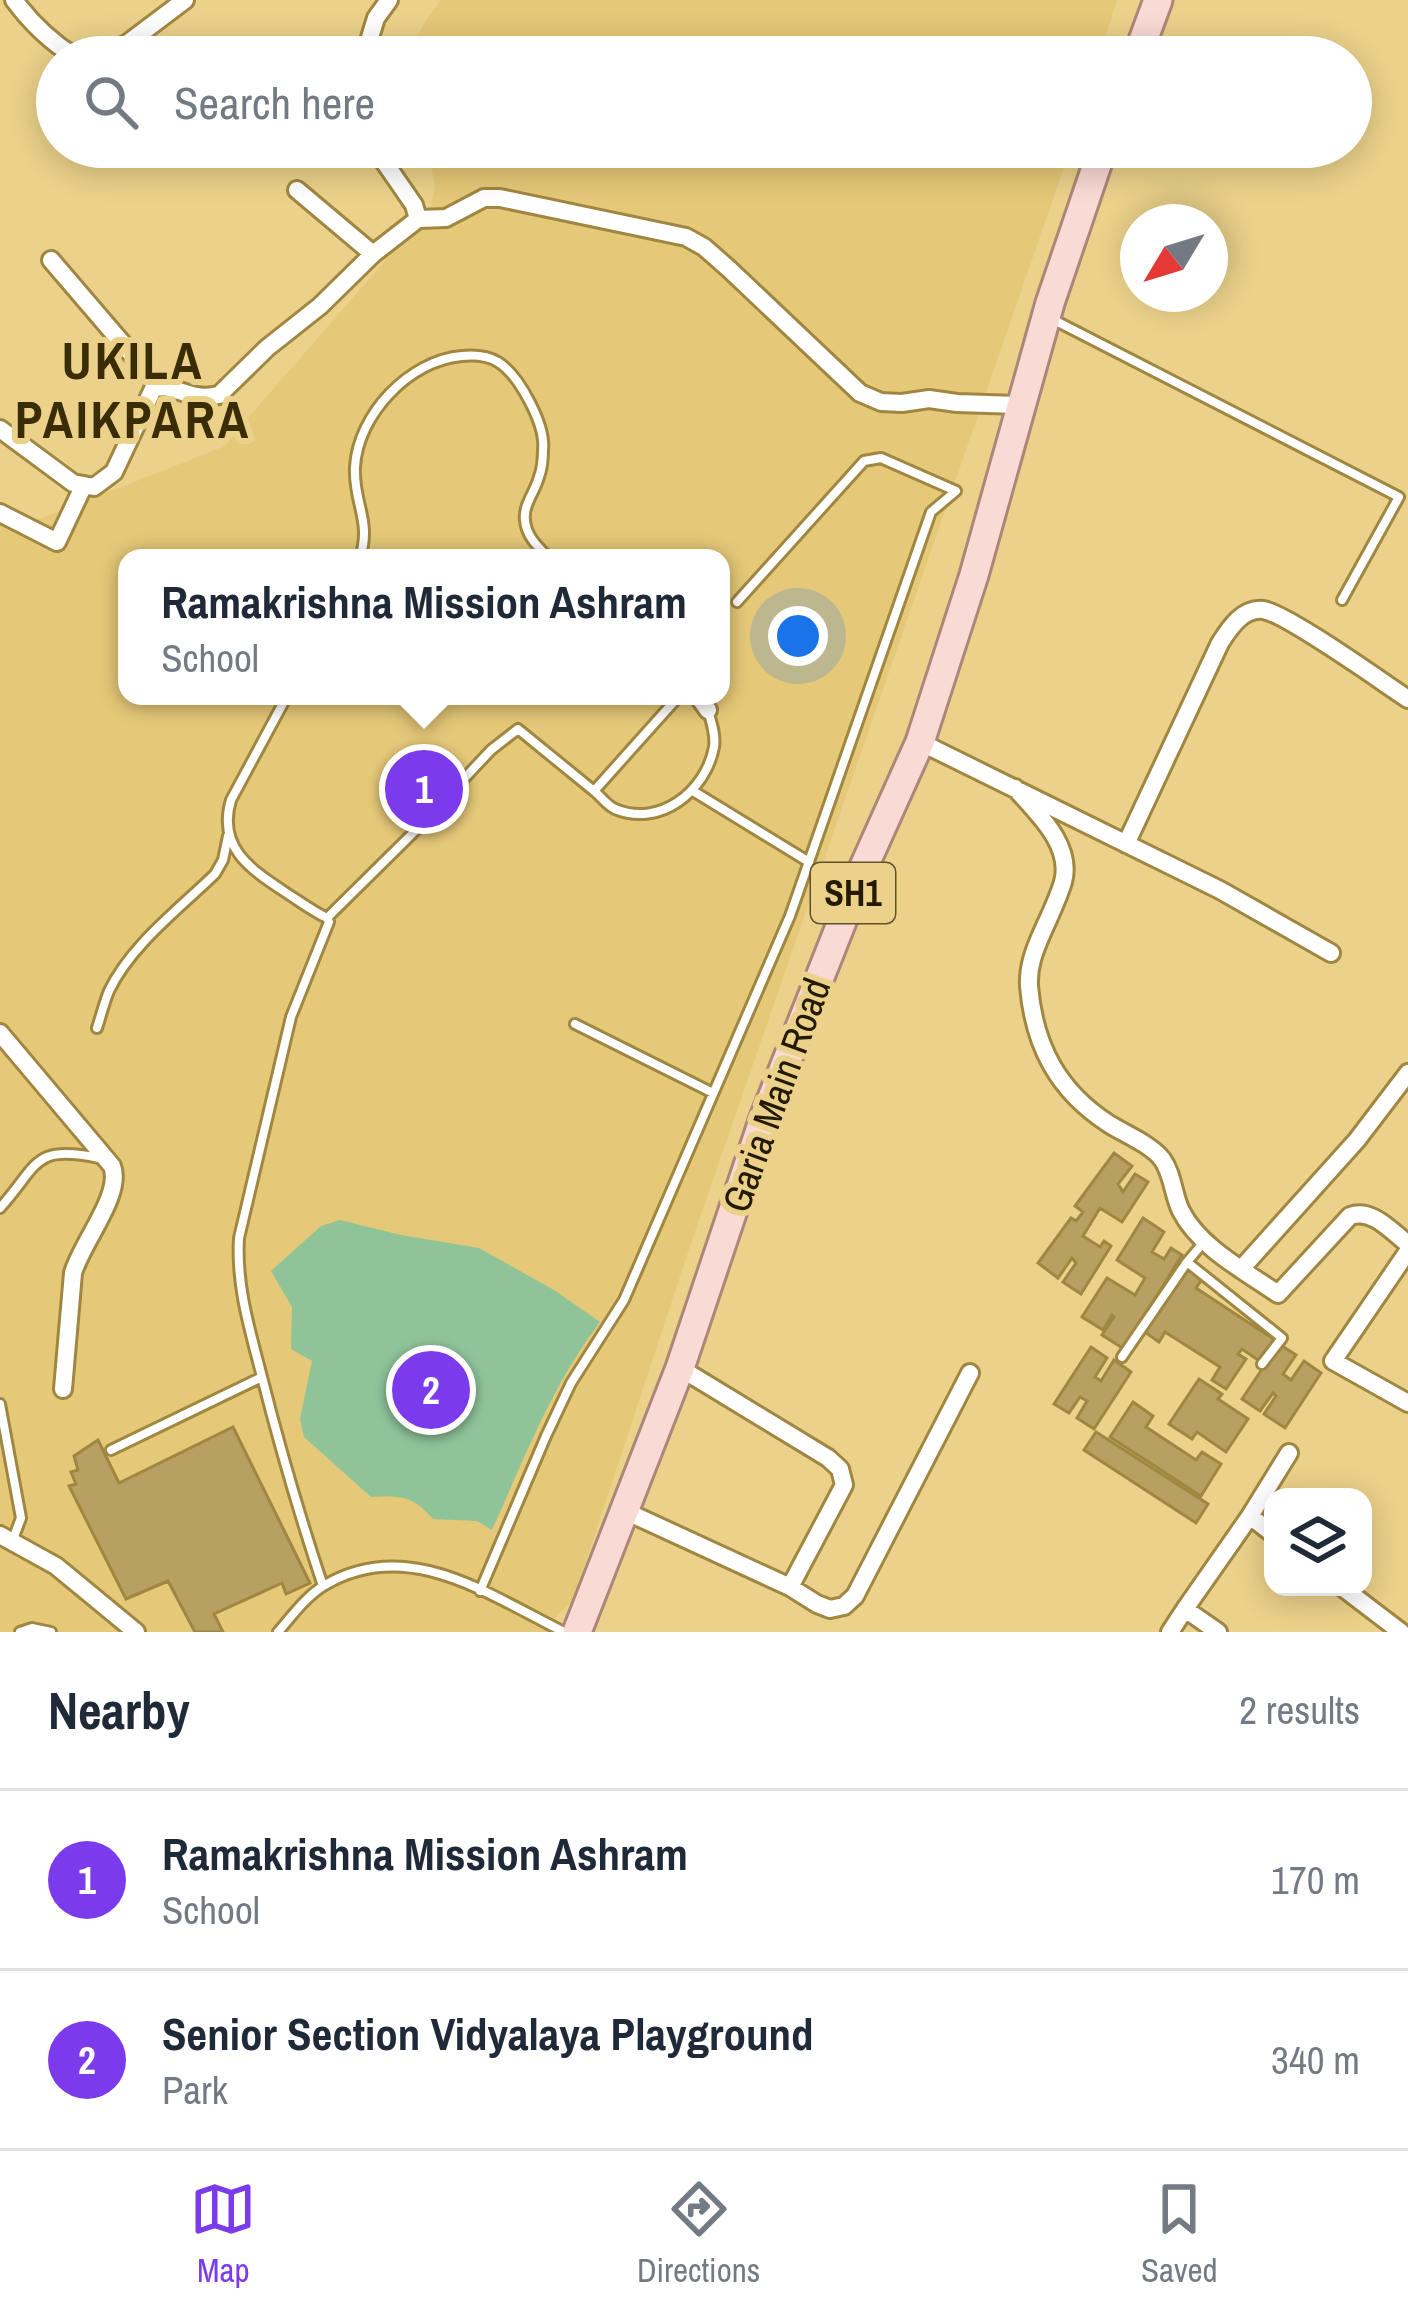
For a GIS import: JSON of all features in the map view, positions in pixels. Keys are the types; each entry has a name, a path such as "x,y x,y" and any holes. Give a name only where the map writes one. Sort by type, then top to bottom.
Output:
{"main road":[{"path":"1145,36 1158,0"},
{"name":"Garia Main Road","path":"577,1632 680,1368 764,1118 862,871 920,742 974,574 1046,316 1096,168"}],"street":[{"path":"14,0 48,36"},
{"path":"138,36 185,0"},
{"path":"370,36 389,0"},
{"path":"388,168 418,219"},
{"path":"297,190 373,254"},
{"path":"51,260 158,385 196,397 220,395 373,254 418,219 446,218 473,202 500,198 686,237 729,269 860,393 881,402 929,399 1020,405"},
{"path":"0,429 73,483 94,487 113,472 147,398 158,385"},
{"path":"0,513 57,542 83,487"},
{"path":"1126,844 1220,643 1234,622 1248,613 1262,610 1287,620 1408,699"},
{"path":"920,742 1220,890 1331,953"},
{"path":"1015,788 1046,824 1065,866 1030,968 1034,1018 1060,1082 1080,1103 1163,1160 1181,1211 1205,1241 1278,1294 1358,1213 1368,1214 1408,1248 1333,1360 1408,1403"},
{"path":"0,1033 112,1166 115,1184 73,1273 63,1389"},
{"path":"1241,1269 1357,1140 1408,1073"},
{"path":"680,1368 840,1469 844,1485 790,1587"},
{"path":"625,1511 817,1604 830,1609 844,1606 855,1596 970,1373"},
{"path":"1170,1632 1289,1453"},
{"path":"1250,1516 1264,1527"},
{"path":"6,1539 56,1566 136,1632"},
{"path":"1354,1596 1401,1632"},
{"path":"1185,1609 1218,1632"}],"lane":[{"path":"1046,316 1399,497 1342,600"},
{"path":"362,549 366,526 355,466 365,425 424,366 442,358 476,355 499,362 538,418 544,444 539,477 524,515 527,533 541,549"},
{"path":"480,1591 572,1382 624,1300 790,916 931,512 956,490 881,458 864,461 737,602"},
{"path":"282,705 231,800 226,816 229,835 238,855 256,873 327,918"},
{"path":"594,790 671,705"},
{"path":"327,918 491,750 518,729 607,804 632,814 656,812 682,801 703,777 714,746 704,705"},
{"path":"693,791 809,862"},
{"path":"97,1028 110,990 125,967 215,874 229,835"},
{"path":"322,1586 289,1481 239,1283 239,1238 291,1017 328,927 327,918"},
{"path":"575,1024 712,1093"},
{"path":"0,1208 28,1168 46,1156 70,1152 105,1159"},
{"path":"1122,1357 1205,1241"},
{"path":"1187,1262 1282,1338 1262,1364"},
{"path":"111,1450 262,1378"},
{"path":"0,1404 21,1518 6,1539"},
{"path":"278,1632 322,1586 353,1573 402,1564 441,1573 564,1632"},
{"path":"20,1632 32,1628 52,1632"}],"shaded area":[{"path":"441,0 1117,0 1106,36 418,36"},
{"path":"432,168 1064,168 689,1249 573,1601 557,1615 552,1632 0,1632 0,512 40,519 223,447 430,209 435,188"}],"green space":[{"path":"340,1220 479,1248 600,1322 553,1397 492,1530 477,1521 433,1519 405,1499 371,1497 304,1437 300,1419 312,1361 291,1349 292,1307 271,1271 321,1226"}],"building":[{"path":"1114,1153 1132,1166 1118,1184 1123,1192 1135,1174 1148,1182 1122,1222 1100,1208 1083,1236 1100,1247 1104,1241 1111,1246 1081,1294 1063,1282 1076,1263 1072,1258 1058,1278 1038,1263 1071,1218 1076,1221 1083,1212 1075,1206"},
{"path":"1143,1218 1164,1232 1152,1252 1164,1259 1171,1248 1182,1255 1124,1349 1102,1335 1112,1315 1103,1330 1082,1317 1107,1278 1135,1295 1145,1278 1117,1260"},
{"path":"1187,1267 1203,1278 1196,1288 1275,1340 1261,1362 1242,1349 1238,1354 1246,1359 1226,1389 1212,1380 1220,1367 1165,1332 1159,1342 1142,1330"},
{"path":"1279,1344 1296,1355 1283,1374 1291,1380 1304,1361 1321,1373 1285,1428 1264,1414 1276,1396 1273,1393 1260,1411 1242,1399"},
{"path":"1091,1347 1107,1358 1095,1377 1101,1381 1114,1360 1131,1372 1094,1429 1077,1418 1087,1401 1080,1397 1069,1413 1054,1404"},
{"path":"1199,1379 1248,1419 1226,1452 1197,1432 1192,1439 1169,1424"},
{"path":"1133,1402 1153,1416 1146,1427 1196,1460 1202,1452 1221,1464 1201,1496 1110,1437"},
{"path":"233,1427 310,1583 286,1594 282,1583 214,1614 223,1632 195,1632 168,1581 126,1599 69,1486 76,1484 71,1472 78,1470 74,1456 98,1440 119,1483"},
{"path":"1096,1432 1208,1504 1196,1523 1084,1450"}],"place":[{"name":"Ramakrishna Mission Ashram","path":"424,789"},
{"name":"Senior Section Vidyalaya Playground","path":"431,1390"}],"district":[{"name":"UKILA PAIKPARA","path":"133,389"}]}
